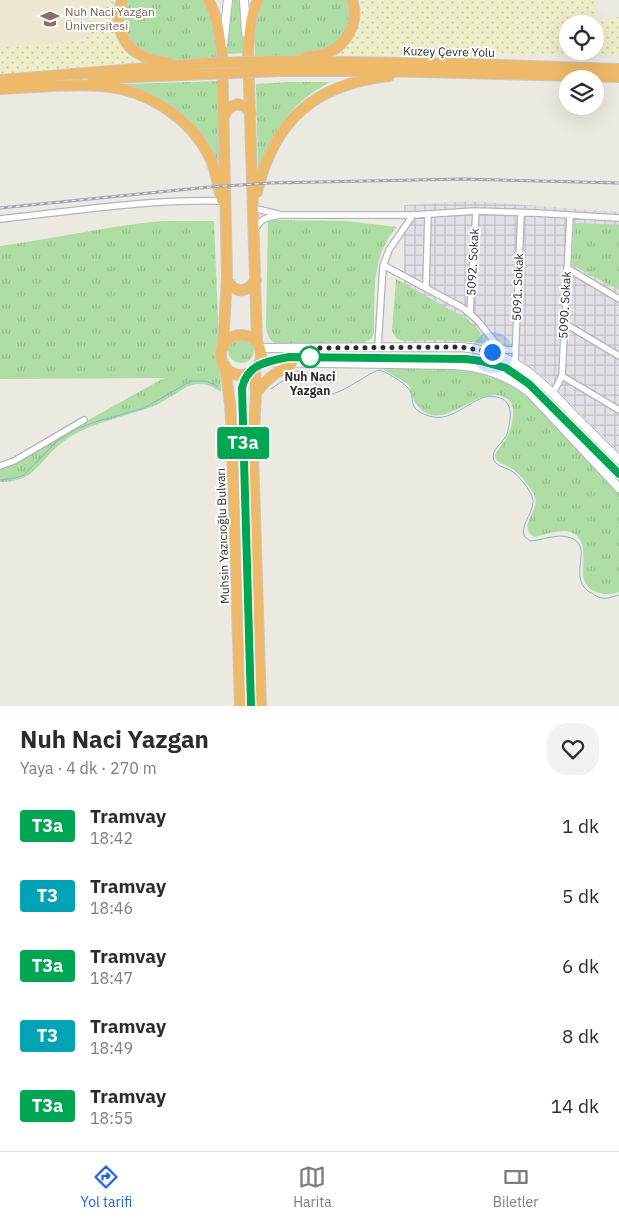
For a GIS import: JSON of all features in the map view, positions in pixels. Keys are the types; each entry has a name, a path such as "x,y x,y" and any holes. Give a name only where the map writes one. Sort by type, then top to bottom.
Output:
{"highway":[{"path":"123,0 118,15 123,37 129,46 139,54 153,60 168,63 280,66"},
{"path":"208,0 217,21 222,53 227,281 221,355 224,366 233,373 241,375 250,373 257,366"},
{"path":"258,0 251,24 248,50 258,346 254,453 261,706"},
{"path":"0,89 134,77 208,74 280,66 324,54 338,46 348,35 353,25 354,6 352,0"},
{"path":"0,80 209,63"},
{"name":"Kuzey Çevre Yolu","path":"280,66 471,64 619,69"},
{"name":"Kuzey Çevre Yolu","path":"280,66 471,74 619,77"},
{"path":"254,208 261,176 278,137 293,118 322,96 344,85 373,78 471,74"},
{"path":"0,89 102,86 121,88 152,100 175,115 200,141 212,162 226,215"},
{"path":"224,116 228,108 238,104 246,107 251,114"},
{"path":"227,281 234,289 241,290 248,288 256,280"},
{"path":"223,347 230,339 241,335 252,338 258,346"},
{"path":"256,393 263,382 292,363"},
{"name":"Muhsin Yazıcıoğlu Bulvarı","path":"224,366 232,440 240,706"}],"street":[{"path":"222,53 228,0"},
{"path":"244,0 248,50"},
{"path":"0,219 178,201 222,201"},
{"path":"254,208 280,215"},
{"path":"254,230 260,221 265,218 280,215 413,215 476,211 619,218"},
{"name":"5092. Sokak","path":"470,313 476,211"},
{"name":"5091. Sokak","path":"515,362 521,212"},
{"path":"426,287 428,214"},
{"path":"378,348 383,265 389,250 413,215"},
{"name":"5090. Sokak","path":"553,393 562,376 570,215"},
{"path":"383,265 458,305 470,313 498,346 506,350 515,350"},
{"path":"567,268 619,299"},
{"path":"564,324 619,356"},
{"path":"258,346 468,348 492,352 515,362 536,377 619,460"},
{"path":"257,366 292,363 455,365 495,372 515,382 531,394 619,488"},
{"path":"562,376 619,410"},
{"path":"0,466 14,461 84,420"}],"shaded area":[{"name":"Nuh Naci Yazgan Üniversitesi","path":"0,0 111,0 89,37 67,42 0,48"},
{"path":"469,201 619,212 619,452 545,378 516,356 491,346 473,342 404,342 404,205"}],"green space":[{"path":"127,0 205,0 211,9 218,59 174,61 146,53 131,41 127,32 125,12"},
{"path":"233,0 240,0 244,53 226,54"},
{"path":"262,0 350,0 352,19 335,46 306,55 255,58 254,31"},
{"path":"221,81 222,173 215,155 201,134 125,86 125,84"},
{"path":"330,82 315,91 292,110 270,145 258,175 256,84"},
{"path":"268,220 346,221 397,227 388,238 378,264 374,333 371,339 363,343 277,345 271,340 266,327"},
{"path":"162,221 214,221 221,392 204,384 188,386 156,405 99,423 77,433 58,446 31,473 13,481 0,482 0,469 164,378 0,379 0,246"},
{"path":"577,223 619,225 619,290 574,266 572,262 574,227"},
{"path":"396,279 467,319 479,330 485,343 439,340 403,341 397,339 392,331"},
{"path":"241,337 250,341 254,350 250,359 241,363 232,359 228,350 232,341"},
{"path":"378,362 478,364 504,372 528,386 619,477 619,592 602,594 588,586 583,575 583,548 578,536 564,531 534,537 529,532 528,522 536,500 534,494 519,475 511,468 500,463 495,456 504,442 512,421 513,407 508,399 495,395 483,397 447,413 436,415 425,412 414,400 408,384 386,371"}],"sand":[{"path":"111,0 117,0 114,16 146,64 69,68 0,75 0,48 67,42 88,37"},
{"path":"355,0 596,0 596,15 559,15 559,54 423,53 324,57 342,47"},
{"path":"619,17 619,54 604,54 604,20"}],"waterway":[{"path":"271,389 295,372 302,370 309,374 323,393 327,395 334,394 379,370 406,386 411,392 414,407 429,416 444,417 451,415 485,397 491,396 505,400 510,408 507,434 493,454 493,457 498,465 510,470 518,477 532,496 532,507 524,526 524,536 530,541 558,536 568,537 576,541 580,547 580,572 585,588 602,598 619,595"},
{"path":"0,480 24,475 56,442 76,429 144,408 191,381 206,381 217,386"}],"tram line":[{"path":"248,706 240,388 245,373 257,364 289,355 465,357 493,362 506,366 531,381 543,391 619,470"},
{"name":"T3a","path":"251,706 242,388 247,374 255,367 270,360 289,357 466,359 494,364 506,368 517,375 541,394 619,474"}],"railway":[{"path":"0,208 209,187 270,183 462,179 619,183"}],"place":[{"name":"Nuh Naci Yazgan Üniversitesi","path":"50,19"},
{"name":"Nuh Naci Yazgan","path":"310,357"}],"route":[{"path":"310,357 311,348 461,347 492,352"}]}
